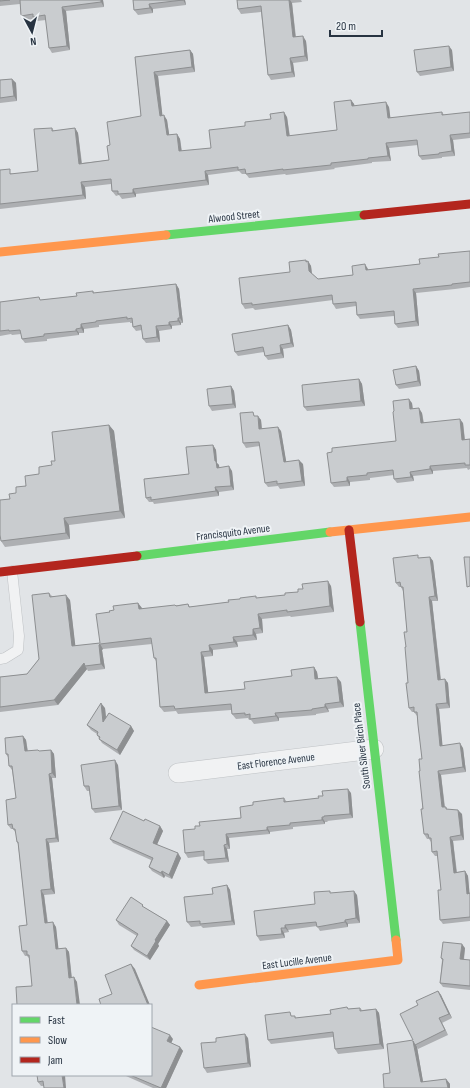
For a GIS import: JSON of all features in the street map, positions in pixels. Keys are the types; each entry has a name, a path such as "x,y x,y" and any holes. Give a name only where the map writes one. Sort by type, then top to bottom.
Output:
{"street":[{"name":"Alwood Street","path":"0,252 470,204"},
{"name":"Francisquito Avenue","path":"0,572 470,517"},
{"name":"South Silver Birch Place","path":"349,530 398,960"},
{"name":"East Florence Avenue","path":"178,773 374,749"},
{"name":"East Lucille Avenue","path":"199,985 398,960"}],"lane":[{"path":"0,659 6,658 18,650 20,636 12,571"}],"building":[{"path":"20,0 101,0 101,2 62,7 67,46 49,48 45,15 33,17 33,14 21,16"},
{"path":"133,0 183,0 149,4 150,8 134,10"},
{"path":"237,0 289,0 293,37 303,36 305,56 290,58 292,72 268,75 261,6 238,9"},
{"path":"449,46 451,67 417,72 414,50"},
{"path":"190,50 192,67 154,72 160,116 164,115 167,135 177,134 179,151 211,148 209,130 245,126 245,122 271,119 270,114 284,112 287,136 337,130 334,102 351,100 352,106 386,102 388,118 442,112 442,115 470,112 470,133 450,135 452,151 439,154 419,156 417,140 386,143 388,156 331,163 331,165 246,174 245,169 238,170 238,167 205,171 206,180 133,189 133,193 118,194 118,191 112,191 111,179 81,182 83,195 0,204 0,170 10,169 10,174 38,171 34,129 52,128 52,131 75,128 79,164 109,160 107,146 110,145 107,122 141,116 135,57"},
{"path":"12,79 14,96 0,98 0,80"},
{"path":"470,251 470,282 413,289 416,321 395,324 394,311 357,315 356,302 333,304 332,295 252,305 252,303 242,304 239,278 290,272 289,262 308,261 309,271 318,279 353,275 352,266 365,264 366,270 420,264 419,259 439,257 438,254"},
{"path":"176,284 180,318 178,318 178,321 169,322 169,325 156,326 157,337 143,339 141,325 133,327 132,318 127,319 127,317 81,324 81,328 76,329 76,331 44,334 44,336 22,339 20,330 0,331 0,302 39,297 40,300 77,296 76,293 93,291 93,293"},
{"path":"288,325 291,343 280,345 281,353 265,356 263,347 235,352 232,334"},
{"path":"416,366 418,381 396,385 393,370"},
{"path":"359,379 361,401 304,407 302,385"},
{"path":"231,386 233,404 209,406 207,389"},
{"path":"409,399 410,409 419,408 421,423 460,419 462,440 470,439 470,465 465,465 465,463 430,466 430,469 410,472 411,477 394,479 393,470 367,473 367,475 347,477 347,481 331,483 327,453 332,452 332,448 396,441 393,401"},
{"path":"253,412 254,416 258,416 259,429 278,427 284,462 299,460 302,481 277,484 277,481 265,483 259,442 243,443 240,413"},
{"path":"109,425 120,511 64,518 66,533 1,541 0,500 10,499 9,494 16,493 16,487 26,486 25,476 39,474 39,467 52,465 51,461 55,461 52,432"},
{"path":"213,445 217,468 229,466 231,486 215,487 216,491 151,500 151,497 146,498 144,479 189,474 186,447"},
{"path":"418,555 418,558 430,557 435,596 429,597 438,680 445,679 447,703 436,704 440,746 460,743 463,767 438,771 442,807 446,807 446,809 458,810 461,835 450,837 454,873 465,871 467,894 470,893 470,917 440,920 438,890 441,890 437,851 432,852 431,838 429,838 428,834 424,834 419,771 419,759 422,759 417,712 414,712 414,707 409,708 406,683 408,683 404,632 407,632 403,587 401,587 400,582 396,583 393,558"},
{"path":"464,557 470,557 470,586 467,587"},
{"path":"328,581 330,606 287,612 287,610 258,614 260,628 253,629 253,635 233,637 234,642 209,645 210,651 201,652 205,693 245,689 244,682 292,676 291,670 314,667 315,679 337,677 340,702 325,704 325,707 312,710 275,713 276,716 250,719 250,714 232,714 231,704 175,709 174,706 160,707 156,658 154,658 151,638 100,644 101,664 85,666 84,663 54,700 0,707 0,677 27,674 39,659 32,595 49,593 50,597 66,595 72,646 100,643 96,614 110,612 109,611 114,610 113,606 138,603 139,609 188,604 189,607 229,602 228,600 256,596 256,598 285,595 285,593 298,592 298,589 303,589 302,584"},
{"path":"101,703 103,722 109,713 131,726 117,750 99,739 100,737 97,735 98,732 87,725"},
{"path":"23,736 25,751 51,750 52,773 49,774 56,838 46,839 51,889 41,890 45,923 53,922 56,949 66,948 69,978 74,977 77,1004 17,1004 16,987 32,986 29,955 27,955 27,951 22,951 19,926 27,925 18,842 15,829 13,829 12,824 8,825 6,800 16,798 12,766 9,766 8,754 6,754 5,738"},
{"path":"115,760 119,806 92,809 89,786 84,786 81,765"},
{"path":"348,789 350,814 324,816 322,817 322,820 267,827 267,830 226,834 227,844 224,845 226,858 204,860 204,851 185,853 183,830 195,829 195,826 200,826 199,822 241,818 240,807 253,805 253,802 284,798 284,802 319,798 318,796 323,796 322,791"},
{"path":"123,811 144,821 145,819 160,826 153,843 178,853 169,875 149,867 153,858 110,839"},
{"path":"227,885 232,921 200,924 200,921 187,922 184,897 213,894 212,888"},
{"path":"330,891 330,893 354,891 356,918 345,920 345,922 317,927 316,922 285,925 285,928 281,928 282,934 257,936 254,911 315,904 314,892"},
{"path":"131,897 143,905 142,906 167,921 147,956 131,946 138,934 116,920"},
{"path":"443,942 462,944 460,959 470,960 470,986 440,983 443,959 441,958"},
{"path":"131,964 148,1004 101,1004 99,999 112,994 105,975"},
{"path":"438,991 449,1014 439,1018 445,1030 415,1045 413,1041 421,1082 446,1079 448,1088 384,1088 383,1074 390,1073 387,1044 413,1040 400,1014 418,1005 416,1001"},
{"path":"347,1007 348,1009 360,1008 360,1011 376,1009 380,1044 335,1049 333,1032 268,1040 265,1015 290,1012 291,1016 295,1016 295,1018 331,1014 330,1010"},
{"path":"152,1027 170,1035 167,1041 180,1047 161,1088 132,1076 152,1076"},
{"path":"245,1034 248,1063 204,1068 201,1043 216,1042 216,1038"},
{"path":"37,1076 62,1076 64,1088 44,1088 43,1081 38,1082"}],"traffic: fast":[{"path":"166,235 364,215"},
{"path":"137,556 330,532"},
{"path":"360,622 396,940"}],"traffic: slow":[{"path":"0,252 166,235"},
{"path":"330,532 470,517"},
{"path":"199,985 398,960 396,940"}],"traffic: jam":[{"path":"364,215 470,204"},
{"path":"349,530 360,622"},
{"path":"0,572 137,556"}]}
